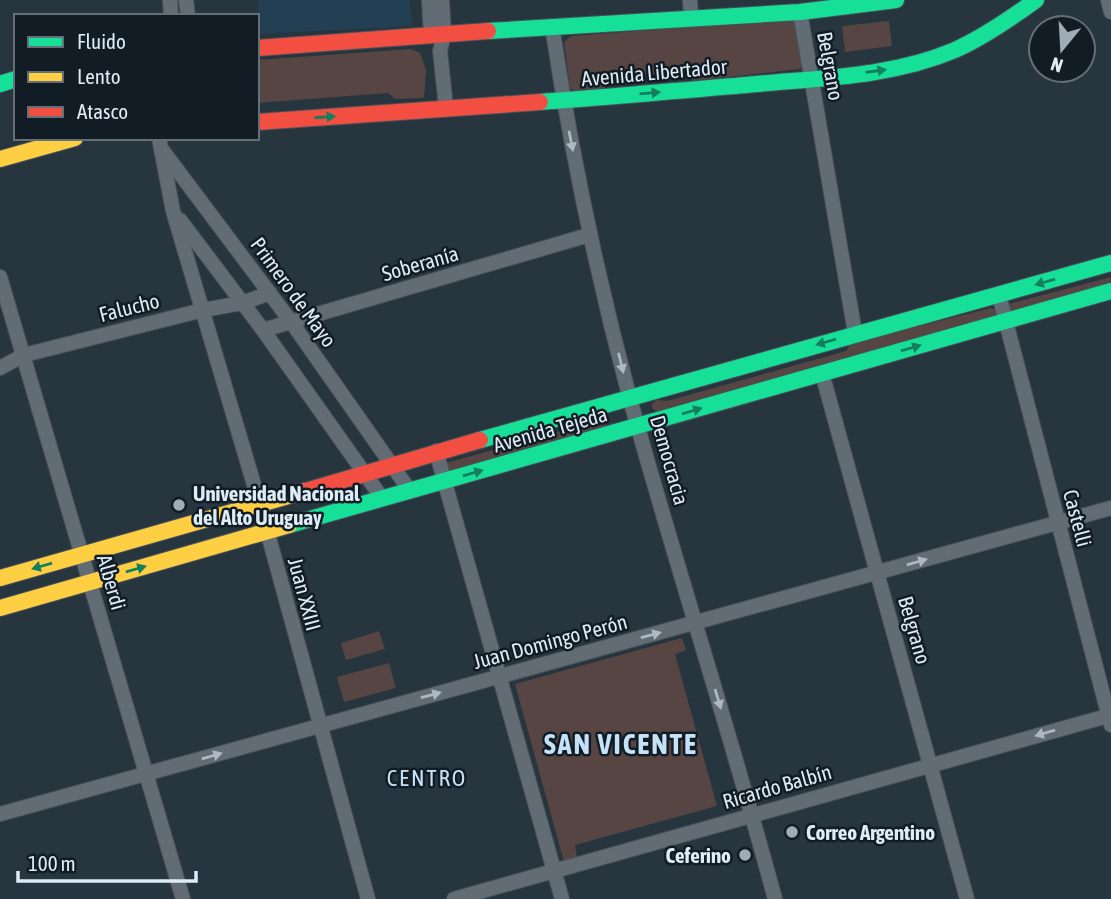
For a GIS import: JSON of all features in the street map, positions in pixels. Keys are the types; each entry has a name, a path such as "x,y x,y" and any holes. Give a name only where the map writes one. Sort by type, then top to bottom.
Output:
{"main road":[{"path":"259,48 552,26 800,12 893,0"},
{"name":"Avenida Libertador","path":"259,122 446,107 563,102 883,71 940,56 996,30 1036,0"},
{"path":"0,159 68,140"},
{"name":"Avenida Tejeda","path":"0,578 260,505 436,451 1111,263"},
{"name":"Avenida Tejeda","path":"0,608 1111,291"}],"street":[{"path":"429,0 440,51 446,107"},
{"path":"437,35 442,0"},
{"path":"690,0 691,18"},
{"path":"1108,0 1111,12"},
{"name":"Belgrano","path":"800,12 855,333"},
{"name":"Democracia","path":"552,26 563,102 590,235 630,399 775,899"},
{"name":"Juan XXIII","path":"159,143 173,211 260,505 368,899"},
{"name":"Primero de Mayo","path":"159,143 292,323 410,491"},
{"path":"173,211 263,330 382,498"},
{"name":"Soberanía","path":"263,330 590,235"},
{"name":"Alberdi","path":"0,277 183,899"},
{"name":"Falucho","path":"0,368 24,355 203,310 242,303 270,293"},
{"name":"Castelli","path":"999,295 1110,718"},
{"name":"Belgrano","path":"822,373 967,899"},
{"path":"436,451 562,899"},
{"name":"Juan Domingo Perón","path":"0,814 1111,508"},
{"name":"Ricardo Balbín","path":"454,899 931,765 1110,718"}],"shaded area":[{"path":"258,0 410,0 412,26 260,34"},
{"path":"792,19 796,23 803,65 800,69 692,81 691,71 606,78 605,90 578,93 570,88 564,42 571,36"},
{"path":"889,21 892,46 845,52 842,26"},
{"path":"411,49 420,53 426,70 424,98 395,99 388,93 259,103 259,60"},
{"path":"1111,277 1111,286 1012,315 1008,304"},
{"path":"991,308 996,314 993,319 660,412 654,410 651,405 656,400 667,401 846,351 851,343"},
{"path":"604,419 606,428 449,472 446,463"},
{"path":"379,631 385,649 346,660 341,643"},
{"path":"682,638 686,650 675,654 717,806 575,845 577,858 564,862 515,684"},
{"path":"389,663 396,688 344,702 337,677"}],"traffic: fast":[{"path":"488,31 800,12 896,0"},
{"path":"540,102 878,72 930,59 966,45 1036,0"},
{"path":"0,84 14,80"},
{"path":"480,440 1111,263"},
{"path":"289,525 1111,291"}],"traffic: slow":[{"path":"0,159 68,140"},
{"path":"0,578 306,491"},
{"path":"0,608 289,525"}],"traffic: jam":[{"path":"259,48 488,31"},
{"path":"259,122 540,102"},
{"path":"306,491 480,440"}],"place":[{"name":"Universidad Nacional del Alto Uruguay","path":"179,505"},
{"name":"Correo Argentino","path":"792,832"},
{"name":"Ceferino","path":"745,855"}],"district":[{"name":"SAN VICENTE","path":"621,744"},
{"name":"CENTRO","path":"427,778"}]}
